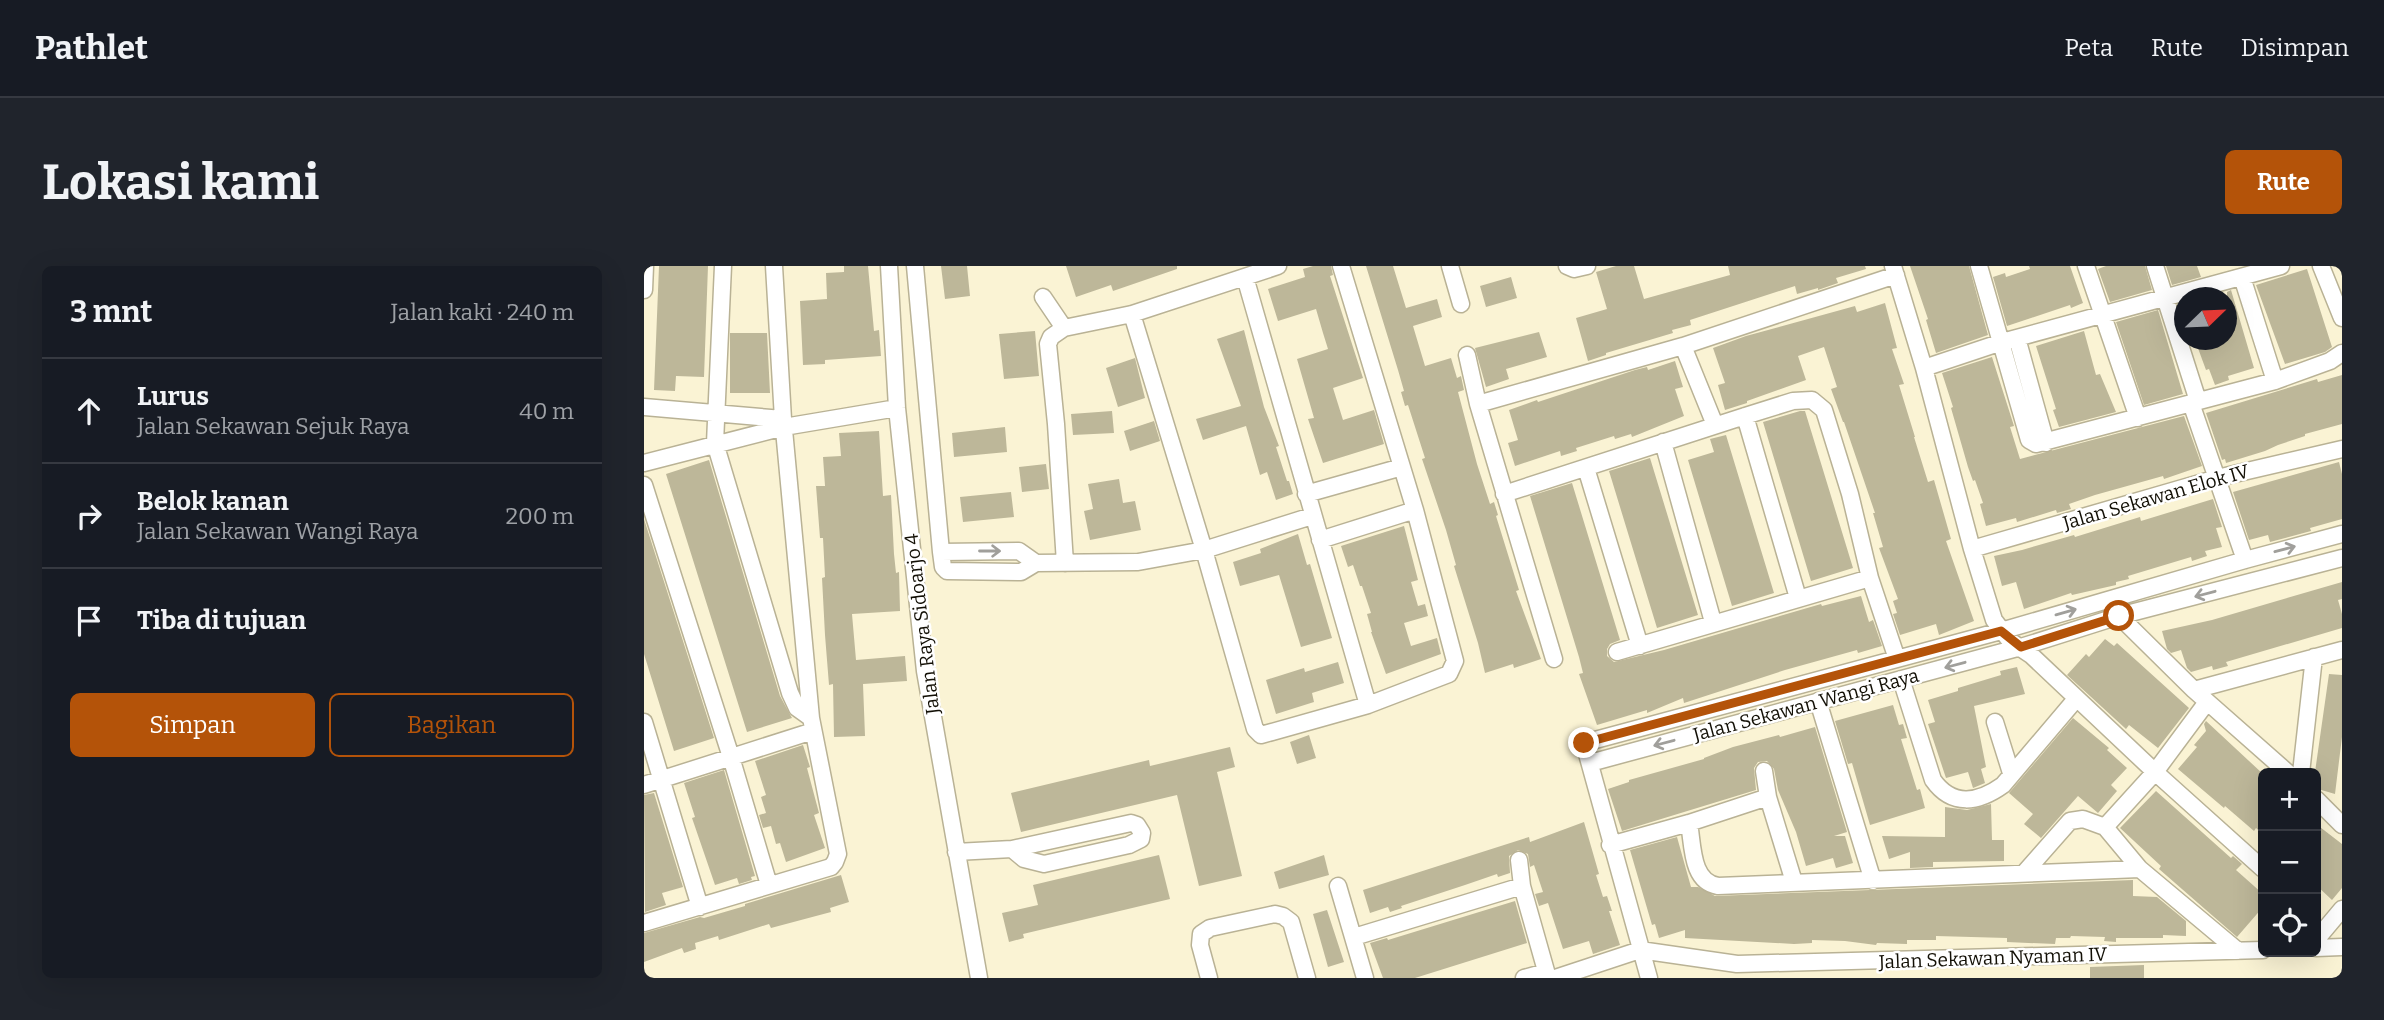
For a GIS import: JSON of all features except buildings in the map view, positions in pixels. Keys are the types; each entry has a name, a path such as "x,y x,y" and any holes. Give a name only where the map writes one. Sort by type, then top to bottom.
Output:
{"street":[{"path":"644,290 645,266"},
{"path":"723,266 715,443 790,693 797,708 812,725"},
{"path":"644,923 831,867 838,854 812,725 784,423 774,266"},
{"name":"Jalan Raya Sidoarjo 4","path":"890,266 897,408 925,671 979,978"},
{"path":"915,266 941,552 943,567 950,572 1021,572 1036,564 1138,562 1204,550 1312,516"},
{"path":"1065,564 1048,344 1051,337 1064,328 1132,314 1278,266"},
{"path":"1132,314 1255,729 1261,734 1272,732 1368,705 1449,674 1455,661 1415,510 1341,266"},
{"path":"1450,266 1461,304"},
{"path":"1567,266 1574,269 1587,266"},
{"path":"2087,266 2138,418"},
{"path":"2155,266 2217,478 2245,560"},
{"path":"1924,368 2009,340 2281,266"},
{"path":"2321,266 2342,318"},
{"path":"1984,267 2009,340 2029,440 2036,444 2275,381 2330,361 2342,353"},
{"path":"1478,404 1683,346 1894,270 1994,620 2001,631 2031,654 2076,699 2258,865"},
{"path":"1245,277 1368,705"},
{"path":"2242,277 2275,381"},
{"path":"1043,297 1064,328"},
{"path":"1683,346 1714,425"},
{"path":"1467,355 1478,404 1554,659"},
{"path":"1504,494 1714,425 1802,400 1812,400 1824,410 1850,494 1870,578 1897,659"},
{"path":"644,407 715,412 784,423"},
{"path":"644,463 784,423 897,408"},
{"path":"1745,416 1798,598"},
{"path":"1663,442 1713,622"},
{"name":"Jalan Sekawan Elok IV","path":"1972,549 2217,478 2342,449"},
{"path":"1306,494 1402,467"},
{"path":"1586,468 1640,646"},
{"path":"644,485 769,885"},
{"path":"907,493 935,493"},
{"path":"1321,540 1415,510"},
{"name":"Jalan Sekawan Wangi Raya","path":"2342,534 2001,631 1584,743 1590,762 2021,647 2119,616 2342,558"},
{"path":"1617,652 1870,578"},
{"path":"2119,616 2194,690 2282,768"},
{"path":"2194,690 2342,650"},
{"path":"2302,768 2314,657"},
{"path":"1901,679 1933,780 1942,793 1956,799 1977,799 1990,795 2003,785 2076,699"},
{"path":"1818,701 1873,881"},
{"path":"2105,827 2155,772 2207,702"},
{"path":"644,722 700,907"},
{"path":"1995,722 2011,773"},
{"path":"644,785 731,757 812,725"},
{"path":"1590,762 1610,845 1648,978"},
{"path":"1764,771 1768,797 1794,882"},
{"path":"1610,845 1768,797"},
{"path":"2321,804 2342,825"},
{"path":"2025,872 2070,821 2083,819 2105,827 2140,869 2238,951"},
{"path":"956,852 1012,849 1131,823 1137,825 1142,833 1141,839 1129,845 1044,864 1024,859 1012,849"},
{"path":"1689,823 1698,873 1710,884 1873,881 2025,872 2140,869"},
{"path":"1519,860 1522,886 1550,976"},
{"path":"1338,886 1365,978"},
{"path":"1354,937 1522,886"},
{"path":"2321,921 2342,910"},
{"path":"1209,978 1200,945 1201,934 1210,928 1275,914 1291,922 1307,978"},
{"path":"2321,948 2342,947"},
{"path":"1524,978 1550,976 1640,950"},
{"name":"Jalan Sekawan Nyaman IV","path":"1640,950 1738,971 2258,950"}],"route":[{"path":"1584,743 2001,631 2010,641 2021,647 2119,616"}]}
